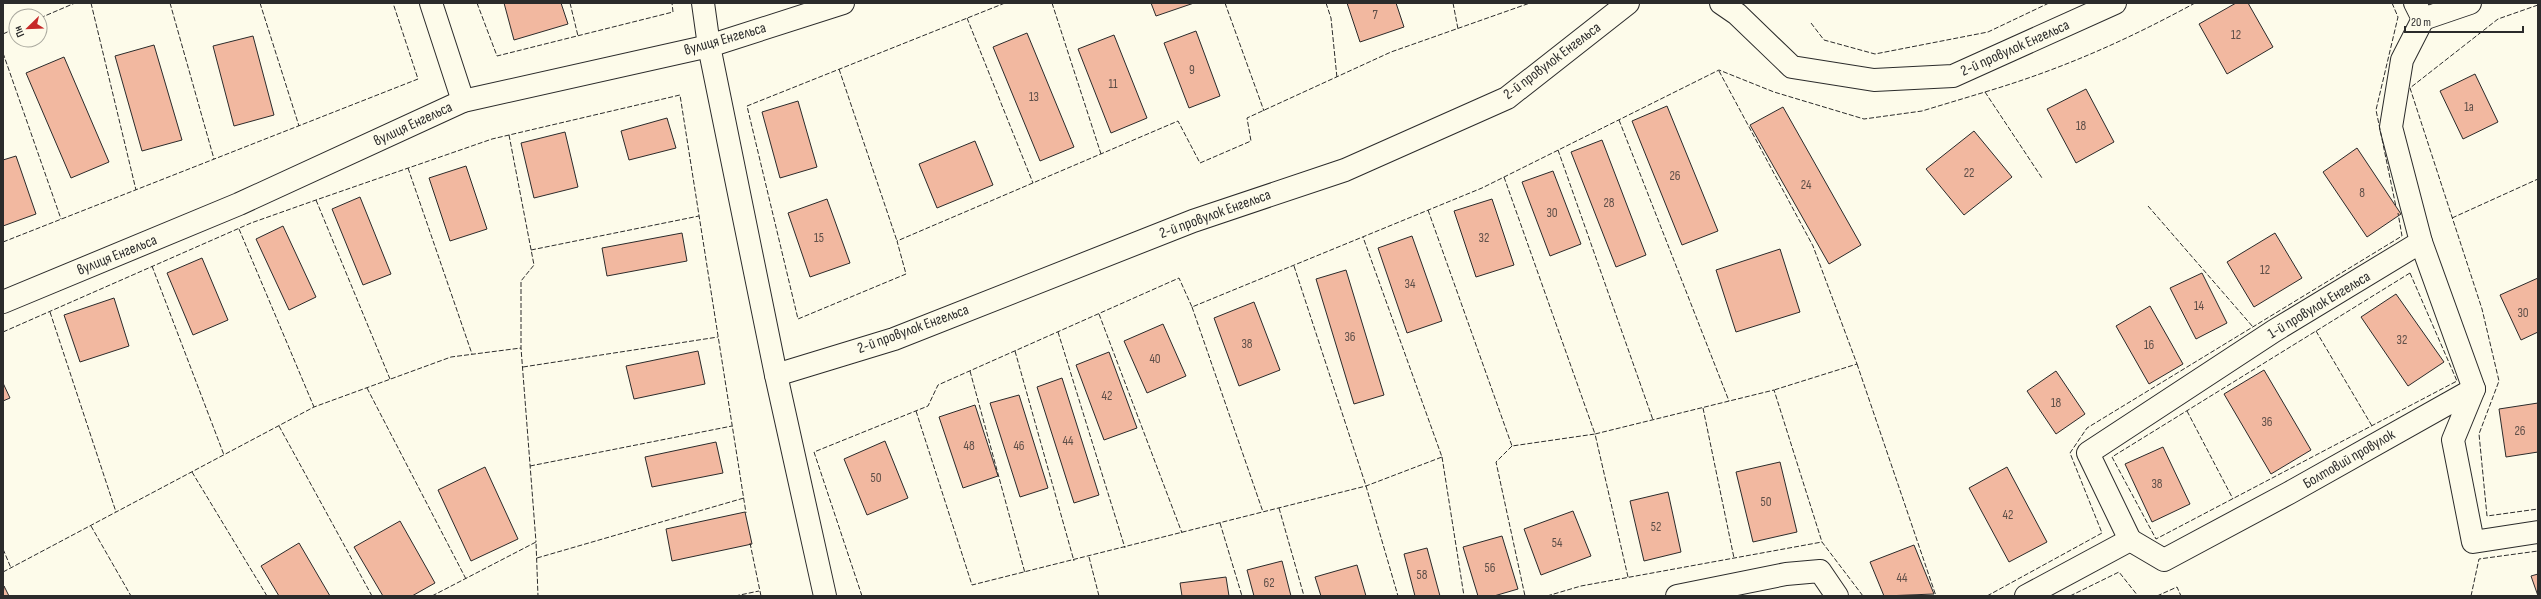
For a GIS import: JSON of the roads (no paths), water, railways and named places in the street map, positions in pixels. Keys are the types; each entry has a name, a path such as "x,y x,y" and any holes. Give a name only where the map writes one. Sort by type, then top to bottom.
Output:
{"street":[{"path":"431,3 463,101"},
{"path":"703,3 709,46 776,374 825,596"},
{"name":"вулиця Енгельса","path":"3,302 239,204 463,101 709,46 843,3"},
{"name":"2-й провулок Енгельса","path":"776,374 894,338 1193,221 1345,170 1507,98 1628,3"},
{"name":"2-й провулок Енгельса","path":"1721,3 1737,14 1792,67 1874,80 1953,76 2115,3"},
{"path":"2470,3 2419,11 2402,60 2391,127 2421,242 2474,389 2453,440 2473,542 2538,532"},
{"name":"1-й провулок Енгельса","path":"2130,540 2088,453 2274,332 2421,242"},
{"name":"Болтовий провулок","path":"2130,540 2164,560 2289,494 2474,389"},
{"path":"2026,596 2130,540"},
{"path":"1677,596 1786,574 1820,571 1837,596"}]}
